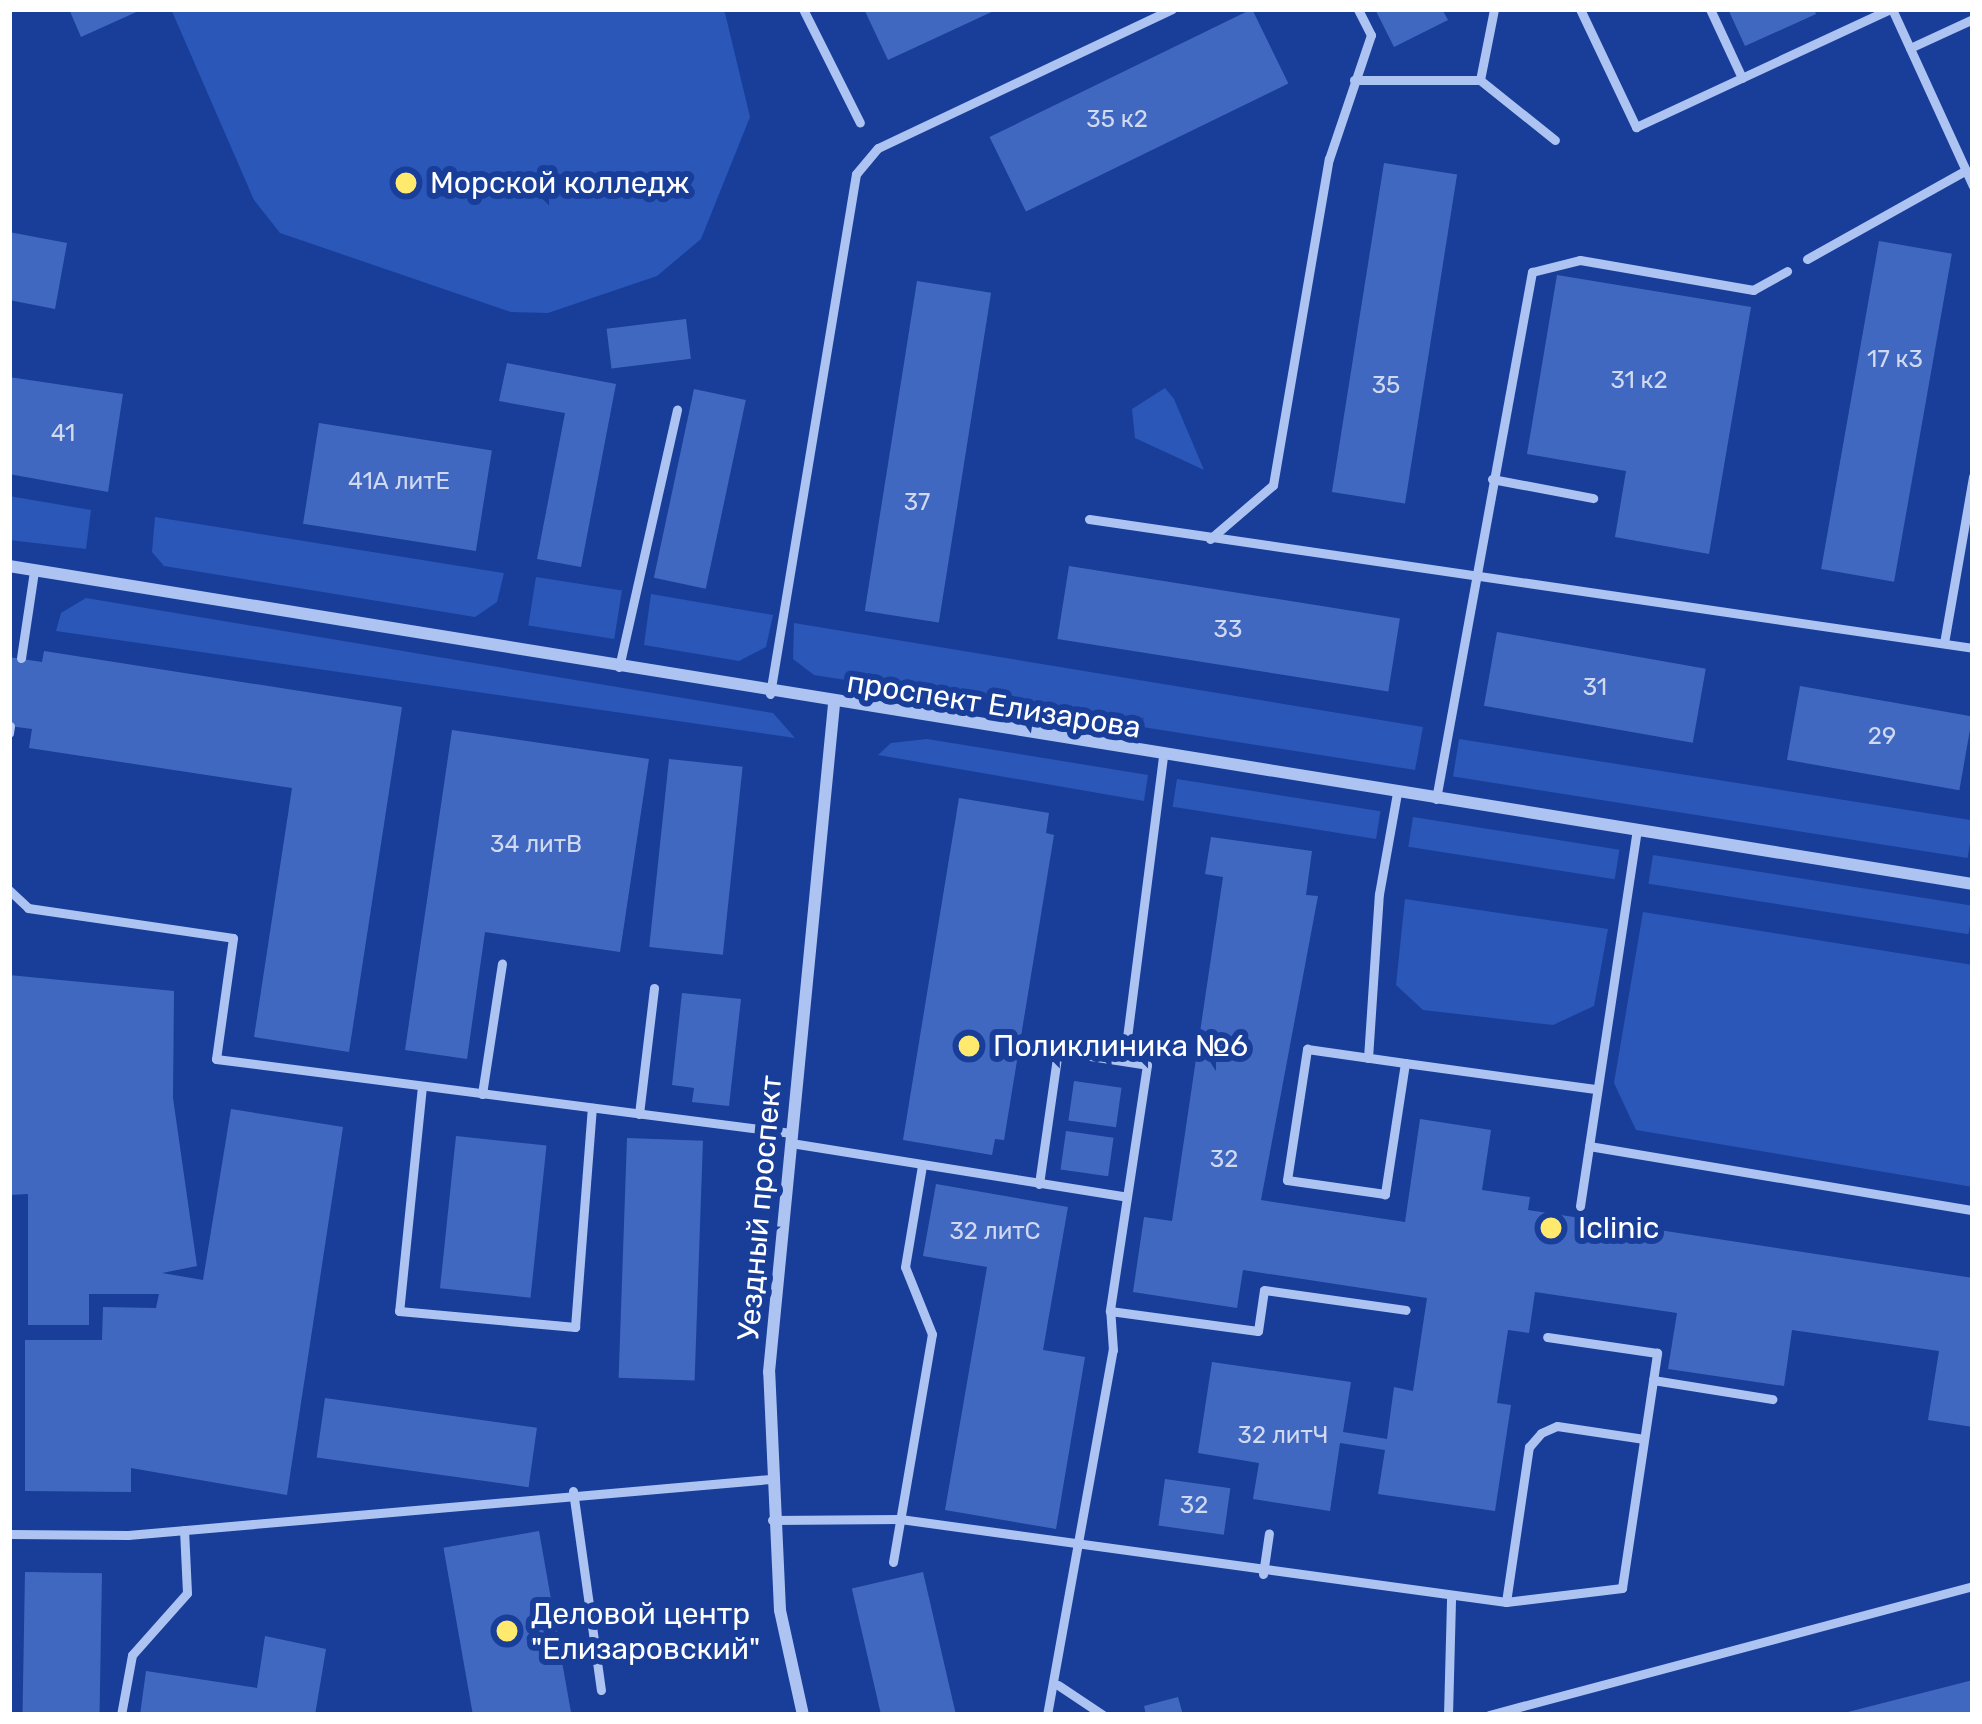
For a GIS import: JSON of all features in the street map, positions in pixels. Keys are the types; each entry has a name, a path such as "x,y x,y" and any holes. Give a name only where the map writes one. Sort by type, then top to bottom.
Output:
{"street":[{"name":"проспект Елизарова","path":"9,566 770,694 1973,884"},
{"name":"Уездный проспект","path":"803,1715 772,1520 769,1372 834,704"}],"lane":[{"path":"803,9 860,123"},
{"path":"770,694 856,174 878,148 1172,9"},
{"path":"1210,538 1273,485 1329,159 1371,35 1358,9"},
{"path":"1480,80 1495,9"},
{"path":"1580,9 1636,127 1891,9 1973,186"},
{"path":"1710,9 1742,78"},
{"path":"1910,48 1973,19"},
{"path":"1354,80 1480,80 1555,140"},
{"path":"1807,259 1966,170"},
{"path":"1436,799 1532,272 1580,260 1753,290 1787,271"},
{"path":"619,668 677,409"},
{"path":"1944,643 1973,477"},
{"path":"1492,479 1593,498"},
{"path":"1089,519 1474,581 1973,648"},
{"path":"20,658 34,571"},
{"path":"1124,1061 1163,756"},
{"path":"1368,1058 1378,894 1397,793"},
{"path":"1580,1206 1637,831"},
{"path":"9,890 28,908 233,938 216,1059 639,1114 1127,1197"},
{"path":"482,1094 502,964"},
{"path":"639,1114 654,988"},
{"path":"1405,1064 1385,1194 1287,1180 1307,1049 1595,1089"},
{"path":"1039,1184 1058,1051 1147,1065 1110,1311 1113,1350 1058,1685 1047,1715"},
{"path":"422,1086 399,1311 575,1327 592,1108"},
{"path":"1589,1146 1973,1210"},
{"path":"893,1562 932,1334 905,1267 922,1165"},
{"path":"1110,1311 1258,1331 1264,1290 1406,1310"},
{"path":"772,1520 900,1519 1263,1574 1506,1602 1622,1588 1658,1353 1547,1337"},
{"path":"1653,1380 1772,1399"},
{"path":"1506,1602 1529,1447 1541,1433 1557,1426 1644,1439"},
{"path":"9,1534 184,1530 573,1491 771,1479"},
{"path":"573,1491 601,1690"},
{"path":"121,1715 132,1655 187,1593 184,1530"},
{"path":"1263,1574 1269,1533"},
{"path":"1489,1715 1973,1586"},
{"path":"1448,1715 1451,1597"},
{"path":"1058,1685 1103,1715"}],"shaded area":[{"path":"171,9 724,9 750,117 701,239 657,276 548,313 511,312 280,233 254,200"},
{"path":"1165,388 1204,470 1135,438 1132,409"},
{"path":"9,496 91,510 86,549 9,540"},
{"path":"155,517 504,573 497,602 475,617 164,566 152,552"},
{"path":"536,577 622,591 614,639 528,625"},
{"path":"651,594 773,615 766,647 739,661 644,645"},
{"path":"86,598 773,713 795,738 56,631 61,613"},
{"path":"794,623 1423,727 1415,770 814,675 793,659"},
{"path":"927,739 1148,775 1144,801 878,755 891,743"},
{"path":"1459,739 1973,820 1968,858 1453,777"},
{"path":"1177,779 1380,811 1376,839 1173,807"},
{"path":"1413,817 1619,850 1615,879 1408,847"},
{"path":"1653,855 1973,906 1968,934 1648,884"},
{"path":"1405,899 1608,929 1594,1006 1553,1025 1423,1010 1396,985"},
{"path":"1643,912 1973,965 1973,1187 1636,1130 1614,1083"}],"building":[{"path":"69,9 143,9 81,37"},
{"path":"864,9 998,9 888,60"},
{"path":"1252,9 1288,84 1026,212 990,137"},
{"path":"1375,9 1442,9 1448,20 1394,47"},
{"path":"1728,9 1814,9 1816,14 1745,46"},
{"path":"1384,163 1457,175 1405,503 1332,492"},
{"path":"9,232 67,243 55,309 9,300"},
{"path":"1879,241 1952,254 1894,582 1821,569"},
{"path":"1557,275 1751,307 1709,554 1615,537 1626,471 1527,454"},
{"path":"917,281 991,293 939,623 865,611"},
{"path":"686,319 691,359 611,368 607,329"},
{"path":"507,363 616,384 581,567 537,559 565,413 499,401"},
{"path":"9,377 123,394 108,492 9,474"},
{"path":"694,389 746,400 706,589 654,578"},
{"path":"319,423 492,450 476,551 303,524"},
{"path":"1069,566 1400,618 1388,691 1057,639"},
{"path":"1497,632 1706,669 1693,743 1484,706"},
{"path":"44,651 402,707 349,1052 254,1037 292,788 29,748 32,729 9,726 9,657 42,662"},
{"path":"1800,686 1972,716 1959,790 1787,760"},
{"path":"452,730 649,759 620,952 485,932 467,1059 405,1050"},
{"path":"669,759 743,767 723,955 649,947"},
{"name":"Поликлиника №6","path":"959,798 1049,813 1046,833 1054,835 1004,1140 995,1139 992,1155 903,1140"},
{"path":"1211,837 1312,851 1306,895 1318,896 1261,1200 1405,1222 1420,1119 1491,1130 1482,1190 1530,1197 1528,1210 1973,1278 1973,1427 1928,1420 1939,1351 1792,1330 1784,1386 1668,1369 1677,1313 1535,1292 1529,1333 1508,1330 1497,1403 1511,1405 1495,1511 1378,1494 1385,1450 1340,1443 1330,1511 1253,1499 1259,1463 1198,1453 1212,1362 1351,1382 1343,1432 1387,1439 1394,1387 1413,1391 1427,1298 1243,1270 1237,1308 1133,1292 1144,1217 1172,1221 1223,877 1205,874"},
{"path":"9,975 174,991 173,1098 197,1266 162,1273 203,1280 231,1109 343,1127 287,1495 131,1468 131,1492 25,1491 25,1340 102,1340 103,1307 156,1308 159,1294 89,1294 89,1325 28,1325 28,1194 9,1195"},
{"path":"682,993 741,999 729,1106 692,1102 694,1088 672,1085"},
{"path":"1074,1081 1122,1088 1116,1127 1068,1121"},
{"path":"1066,1131 1114,1138 1108,1176 1061,1170"},
{"path":"456,1136 547,1146 531,1298 440,1288"},
{"path":"627,1138 703,1141 695,1381 619,1378"},
{"path":"936,1184 1068,1207 1043,1350 1085,1357 1056,1529 945,1510 987,1267 923,1256"},
{"path":"325,1398 537,1428 529,1487 317,1457"},
{"path":"1165,1479 1230,1488 1224,1535 1158,1526"},
{"name":"Деловой центр \"Елизаровский\"","path":"539,1531 571,1715 473,1715 443,1548"},
{"path":"25,1572 102,1573 100,1715 23,1715"},
{"path":"923,1572 956,1715 881,1715 852,1588"},
{"path":"265,1636 326,1649 315,1715 140,1715 146,1671 257,1688"},
{"path":"1973,1680 1973,1715 1844,1715 1844,1713"},
{"path":"1178,1697 1183,1715 1146,1715 1144,1706"}],"place":[{"name":"Морской колледж","path":"406,183"},
{"name":"Поликлиника №6","path":"969,1046"},
{"name":"Iclinic","path":"1551,1228"},
{"name":"Деловой центр \"Елизаровский\"","path":"507,1631"}]}
